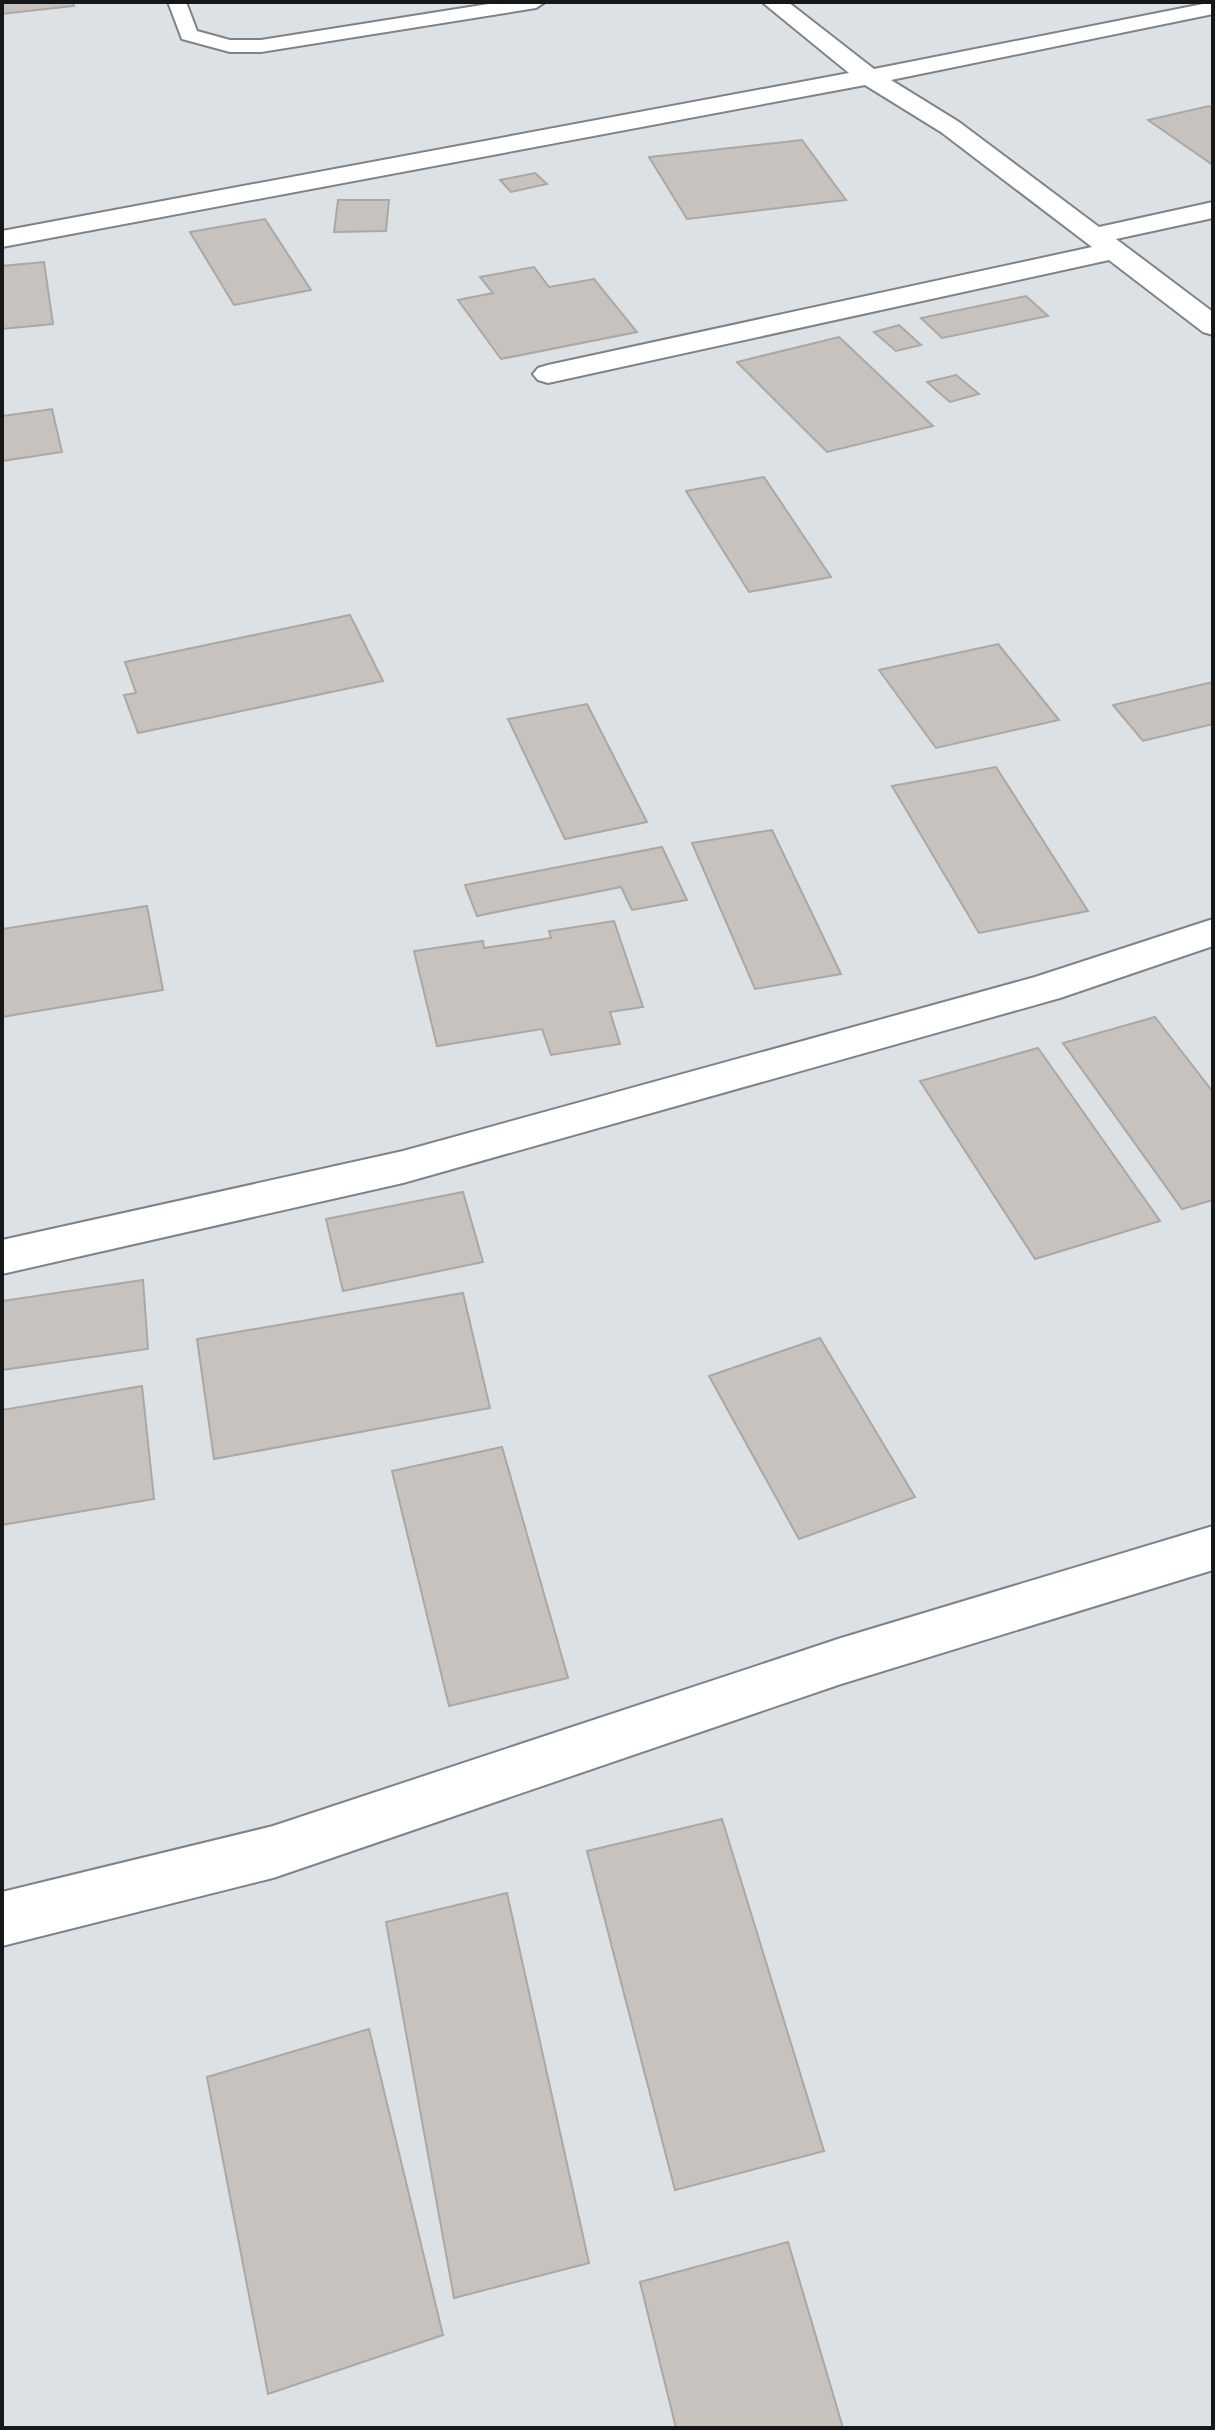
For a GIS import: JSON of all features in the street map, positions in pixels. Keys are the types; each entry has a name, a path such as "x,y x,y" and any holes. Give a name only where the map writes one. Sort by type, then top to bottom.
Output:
{"street":[{"path":"774,2 869,77 950,127 1213,326"},
{"path":"2,239 869,77 1213,7"},
{"path":"548,374 1103,243 1213,210"},
{"path":"2,1257 403,1167 1046,988 1213,932"},
{"path":"2,1919 273,1852 841,1661 1213,1548"}],"lane":[{"path":"177,2 189,35 230,46 261,46 536,2"}],"building":[{"path":"2,2 73,2 74,6 2,14"},
{"path":"1209,106 1213,109 1213,165 1148,120"},
{"path":"802,140 846,200 687,219 649,157"},
{"path":"535,173 547,184 511,192 500,180"},
{"path":"338,200 389,200 386,231 334,232"},
{"path":"265,219 311,290 234,305 190,232"},
{"path":"44,262 53,324 2,329 2,266"},
{"path":"534,267 549,287 594,279 637,332 501,359 458,300 493,293 480,277"},
{"path":"1026,296 1048,316 942,338 921,318"},
{"path":"899,325 921,345 896,351 874,332"},
{"path":"839,337 933,426 827,452 737,362"},
{"path":"956,375 979,394 950,402 927,382"},
{"path":"52,409 62,452 2,461 2,416"},
{"path":"764,477 831,577 749,592 686,491"},
{"path":"350,615 383,681 138,733 124,695 136,693 125,662"},
{"path":"998,644 1059,720 936,748 879,670"},
{"path":"1213,682 1213,724 1143,741 1113,705"},
{"path":"587,704 647,822 565,839 508,719"},
{"path":"996,767 1088,911 979,933 892,786"},
{"path":"772,830 841,974 755,989 692,843"},
{"path":"662,847 687,900 632,910 621,887 477,916 465,885"},
{"path":"147,906 163,990 2,1017 2,929"},
{"path":"614,921 643,1007 610,1012 620,1044 551,1055 542,1029 437,1046 414,951 483,941 484,948 551,938 549,931"},
{"path":"1155,1017 1213,1092 1213,1200 1182,1209 1063,1043"},
{"path":"1038,1048 1160,1221 1035,1259 920,1081"},
{"path":"463,1192 483,1262 343,1291 326,1219"},
{"path":"143,1280 148,1349 2,1370 2,1301"},
{"path":"463,1293 490,1408 214,1459 197,1339"},
{"path":"820,1338 915,1497 799,1539 709,1376"},
{"path":"142,1386 154,1499 2,1525 2,1410"},
{"path":"502,1447 568,1678 449,1706 392,1471"},
{"path":"722,1819 824,2151 675,2190 587,1851"},
{"path":"507,1893 589,2263 454,2298 386,1922"},
{"path":"369,2029 443,2335 268,2394 207,2077"},
{"path":"788,2242 843,2428 676,2428 640,2282"}]}
